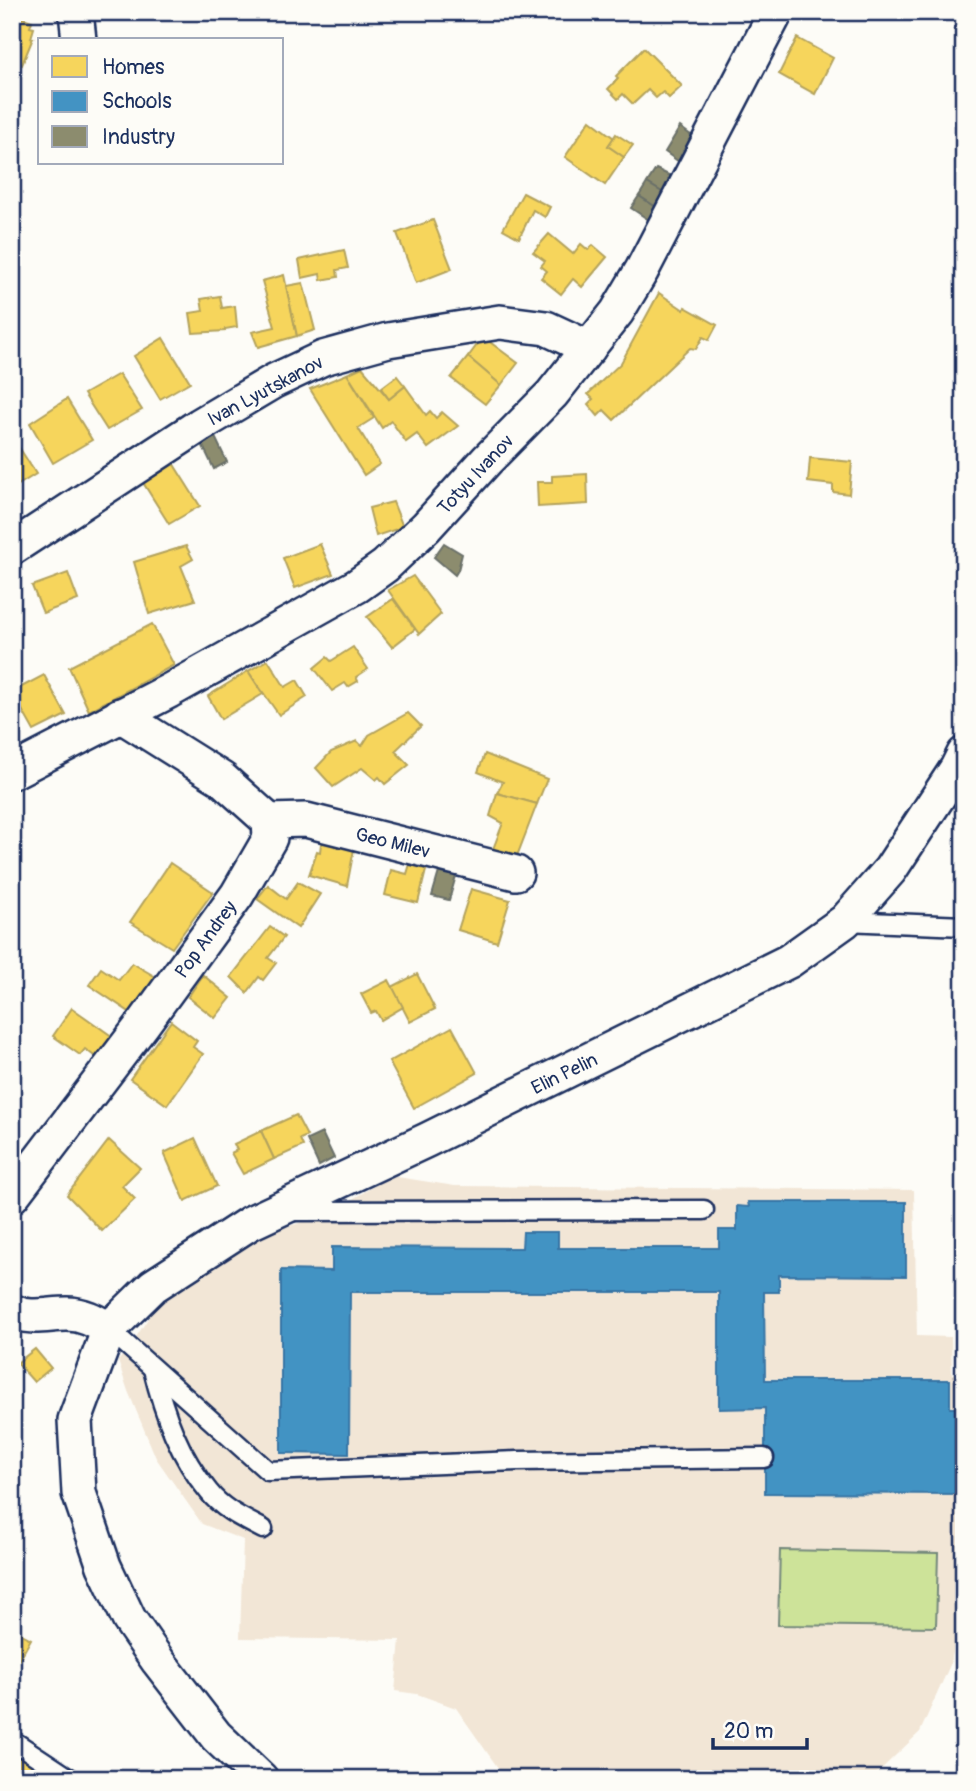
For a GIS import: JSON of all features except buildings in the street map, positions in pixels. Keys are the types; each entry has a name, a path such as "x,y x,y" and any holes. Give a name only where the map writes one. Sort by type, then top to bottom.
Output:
{"street":[{"path":"76,12 79,38"},
{"name":"Totyu Ivanov","path":"12,772 169,691 357,586 385,566 426,527 552,394 617,312 642,270 776,12"},
{"name":"Ivan Lyutskanov","path":"12,548 200,425 274,381 323,358 388,340 500,322 546,328 589,348"},
{"path":"120,715 222,779 269,821"},
{"name":"Elin Pelin","path":"109,1329 153,1286 250,1223 428,1140 789,961 845,921 890,870 964,754"},
{"name":"Geo Milev","path":"269,821 306,820 516,873"},
{"name":"Pop Andrey","path":"12,1196 237,895 271,838 269,821"},
{"path":"12,1311 22,1316 69,1314 89,1318 109,1329 75,1420 79,1493 103,1566 129,1619 158,1661 216,1736 261,1779"}],"lane":[{"path":"845,921 964,926"},
{"path":"276,1211 704,1210"},
{"path":"109,1329 268,1471 517,1461 764,1458"},
{"path":"153,1369 161,1405 175,1441 210,1494 236,1514 263,1529"},
{"path":"12,1740 71,1779"}],"shaded area":[{"path":"391,1176 455,1186 914,1190 917,1336 951,1337 952,1374 964,1375 964,1607 950,1665 920,1732 874,1776 867,1779 515,1779 503,1775 456,1708 417,1694 395,1691 400,1640 240,1638 243,1540 202,1524 156,1458 118,1361 158,1303 194,1274 272,1231 324,1216"}],"green space":[{"path":"780,1550 938,1553 936,1627 778,1625"}]}
